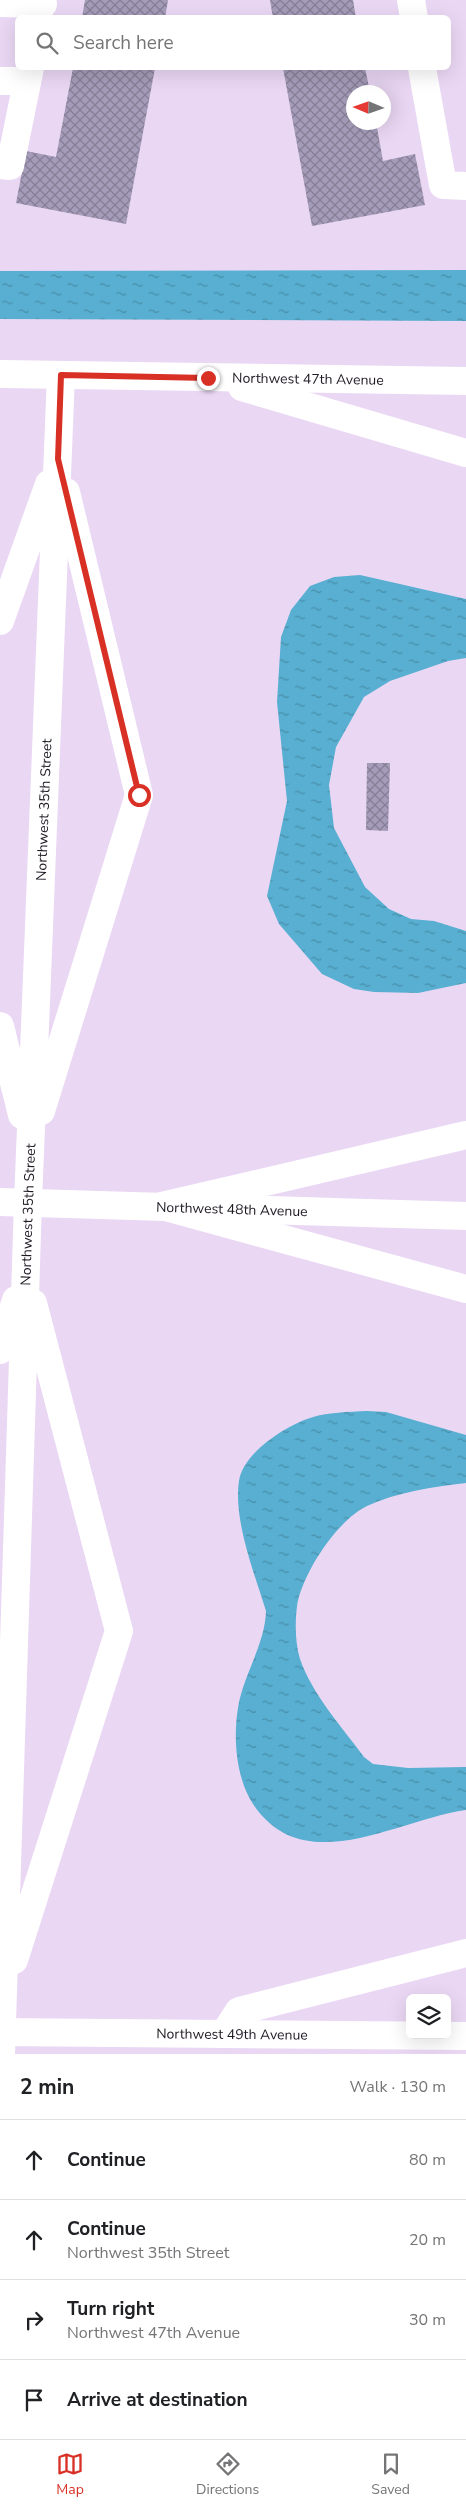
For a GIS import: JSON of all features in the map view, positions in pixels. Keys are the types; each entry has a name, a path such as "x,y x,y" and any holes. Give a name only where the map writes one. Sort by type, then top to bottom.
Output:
{"street":[{"path":"411,0 414,15"},
{"path":"0,4 42,7"},
{"path":"423,70 455,185"},
{"path":"0,81 28,74 10,166 0,165"},
{"name":"Northwest 47th Avenue","path":"0,374 466,381"},
{"name":"Northwest 35th Street","path":"1,2039 28,1202 61,375"},
{"path":"208,378 466,453"},
{"path":"0,621 58,459"},
{"path":"30,1147 139,795 58,459"},
{"path":"0,1026 30,1147"},
{"path":"162,1206 466,1135"},
{"name":"Northwest 48th Avenue","path":"0,1202 466,1216"},
{"path":"162,1206 466,1289"},
{"path":"0,1350 26,1272"},
{"path":"2,1986 119,1632 26,1272"},
{"path":"224,2034 240,2011 466,1953"},
{"name":"Northwest 49th Avenue","path":"1,2039 224,2034 466,2036"}],"water":[{"path":"466,270 466,321 0,319 0,271"},
{"path":"360,575 466,599 466,658 448,661 390,681 364,697 336,747 329,785 334,828 365,887 389,909 411,919 434,921 466,931 466,983 418,993 374,992 354,989 322,974 279,924 267,896 287,801 277,702 281,637 291,610 310,586 334,577"},
{"path":"367,1411 386,1412 466,1435 466,1483 428,1488 390,1497 367,1506 344,1523 333,1535 313,1564 300,1593 296,1619 298,1653 305,1672 320,1697 364,1757 373,1764 408,1768 466,1767 466,1810 439,1815 353,1839 325,1842 298,1839 274,1827 253,1804 247,1794 237,1758 236,1732 238,1708 244,1684 262,1636 266,1611 242,1530 239,1513 239,1481 248,1460 267,1442 289,1427 310,1418 324,1415"}],"building":[{"path":"85,0 168,0 166,15 82,15"},
{"path":"270,0 353,0 356,15 272,15"},
{"path":"73,70 155,70 126,224 16,203 26,151 56,157"},
{"path":"283,70 365,70 369,85 346,85 346,130 377,130 383,161 415,154 425,205 312,226"},
{"path":"367,763 390,763 388,831 366,830"}],"route":[{"path":"139,795 58,459 61,375 208,378"}]}
